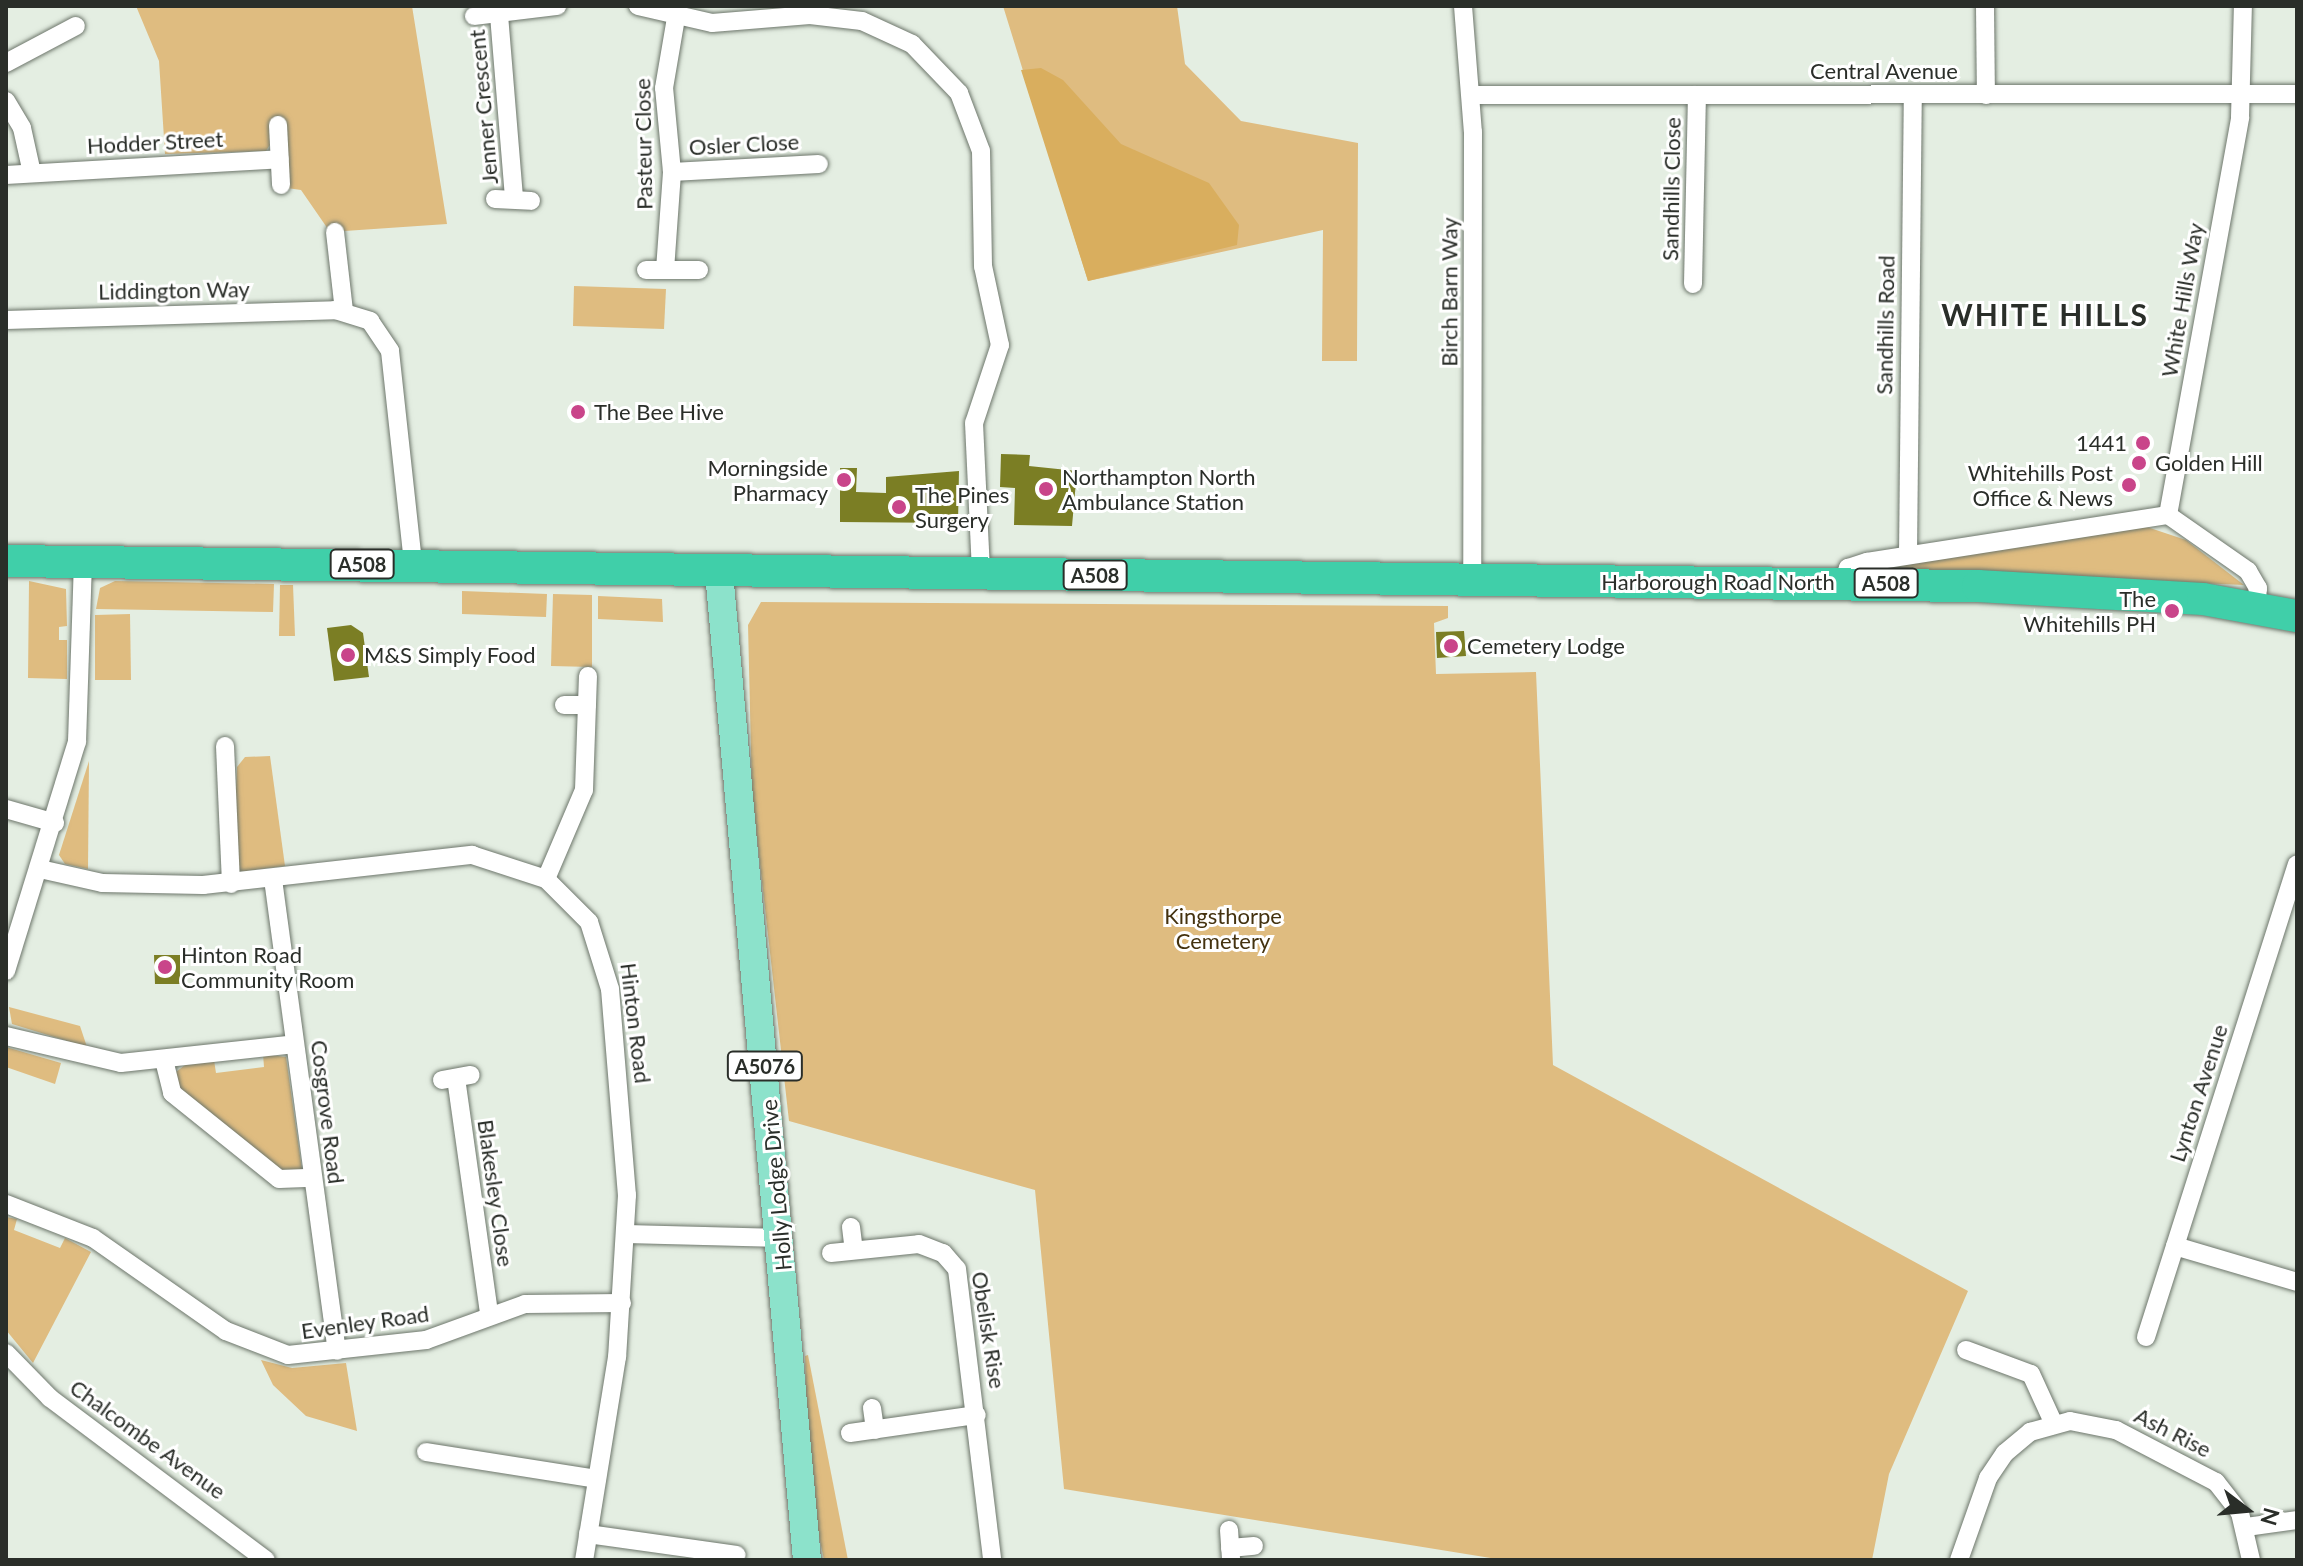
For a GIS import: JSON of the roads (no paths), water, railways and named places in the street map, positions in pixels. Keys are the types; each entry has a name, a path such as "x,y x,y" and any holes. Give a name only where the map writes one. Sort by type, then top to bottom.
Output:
{"highway":[{"name":"A508","path":"6,561 1472,579"},
{"name":"Harborough Road North","path":"1472,579 1843,583 2120,592 2256,607 2297,616"}],"main road":[{"name":"Holly Lodge Drive","path":"719,572 736,826 782,1238 807,1560"}],"street":[{"name":"Jenner Crescent","path":"474,16 557,6"},
{"path":"638,6 676,18 742,24 824,15 871,24 924,53 968,109 981,151 982,256 1000,345 974,423 981,573"},
{"name":"Birch Barn Way","path":"1463,6 1471,95 1472,579"},
{"path":"1985,6 1986,95"},
{"name":"White Hills Way","path":"2168,515 2242,94 2243,6"},
{"name":"Jenner Crescent","path":"499,15 513,199"},
{"name":"Pasteur Close","path":"676,18 664,88 672,172 656,270 699,270"},
{"path":"6,63 34,41 76,26"},
{"name":"Central Avenue","path":"1471,95 2297,94"},
{"name":"Sandhills Close","path":"1693,284 1697,95"},
{"name":"Sandhills Road","path":"1908,555 1913,95"},
{"path":"6,101 22,128 32,173"},
{"path":"278,125 281,185"},
{"name":"Hodder Street","path":"6,175 280,159"},
{"name":"Osler Close","path":"672,172 819,164"},
{"path":"335,232 344,311 370,321 389,345 413,564"},
{"name":"Liddington Way","path":"6,320 344,311"},
{"path":"1843,583 1851,566 2168,515 2248,571 2258,588 2256,607"},
{"path":"6,971 55,823 80,724 83,562"},
{"path":"546,879 581,806 588,676"},
{"path":"564,705 587,705"},
{"path":"225,746 231,884"},
{"path":"6,809 55,823"},
{"name":"Hinton Road","path":"40,869 117,884 231,884 472,855 546,879 589,922 607,968 625,1135 626,1234 622,1303 584,1560"},
{"name":"Lynton Avenue","path":"2146,1337 2297,865"},
{"name":"Cosgrove Road","path":"273,879 337,1351"},
{"path":"6,1036 102,1061 164,1060 295,1044"},
{"path":"164,1060 172,1093 279,1179 313,1178"},
{"name":"Blakesley Close","path":"456,1078 489,1314"},
{"name":"Evenley Road","path":"6,1204 103,1243 256,1346 294,1356 426,1340 489,1314 543,1302 622,1303"},
{"path":"851,1227 854,1250"},
{"path":"626,1234 782,1238"},
{"name":"Obelisk Rise","path":"831,1253 919,1244 951,1260 961,1281 992,1560"},
{"path":"2175,1246 2297,1282"},
{"path":"1959,1560 1988,1478 2013,1446 2053,1422 2031,1374 1966,1350"},
{"name":"Chalcombe Avenue","path":"6,1353 57,1405 266,1560"},
{"path":"872,1408 875,1430"},
{"name":"Obelisk Rise","path":"850,1433 977,1415"},
{"name":"Ash Rise","path":"2053,1422 2116,1430 2199,1469 2231,1498 2246,1527 2251,1560"},
{"path":"426,1452 597,1479"},
{"path":"2246,1527 2297,1520"},
{"path":"588,1534 737,1555"},
{"path":"1230,1546 1254,1546"}],"place":[{"name":"The Bee Hive","path":"578,412"},
{"name":"1441","path":"2143,443"},
{"name":"Golden Hill","path":"2139,463"},
{"name":"Morningside Pharmacy","path":"844,480"},
{"name":"Whitehills Post Office & News","path":"2129,485"},
{"name":"Northampton North Ambulance Station","path":"1046,489"},
{"name":"The Pines Surgery","path":"899,507"},
{"name":"The Whitehills PH","path":"2172,611"},
{"name":"Cemetery Lodge","path":"1451,646"},
{"name":"M&S Simply Food","path":"348,655"},
{"name":"Hinton Road Community Room","path":"165,967"}],"district":[{"name":"WHITE HILLS","path":"2045,314"}],"park label":[{"name":"Kingsthorpe Cemetery","path":"1223,928"}]}
